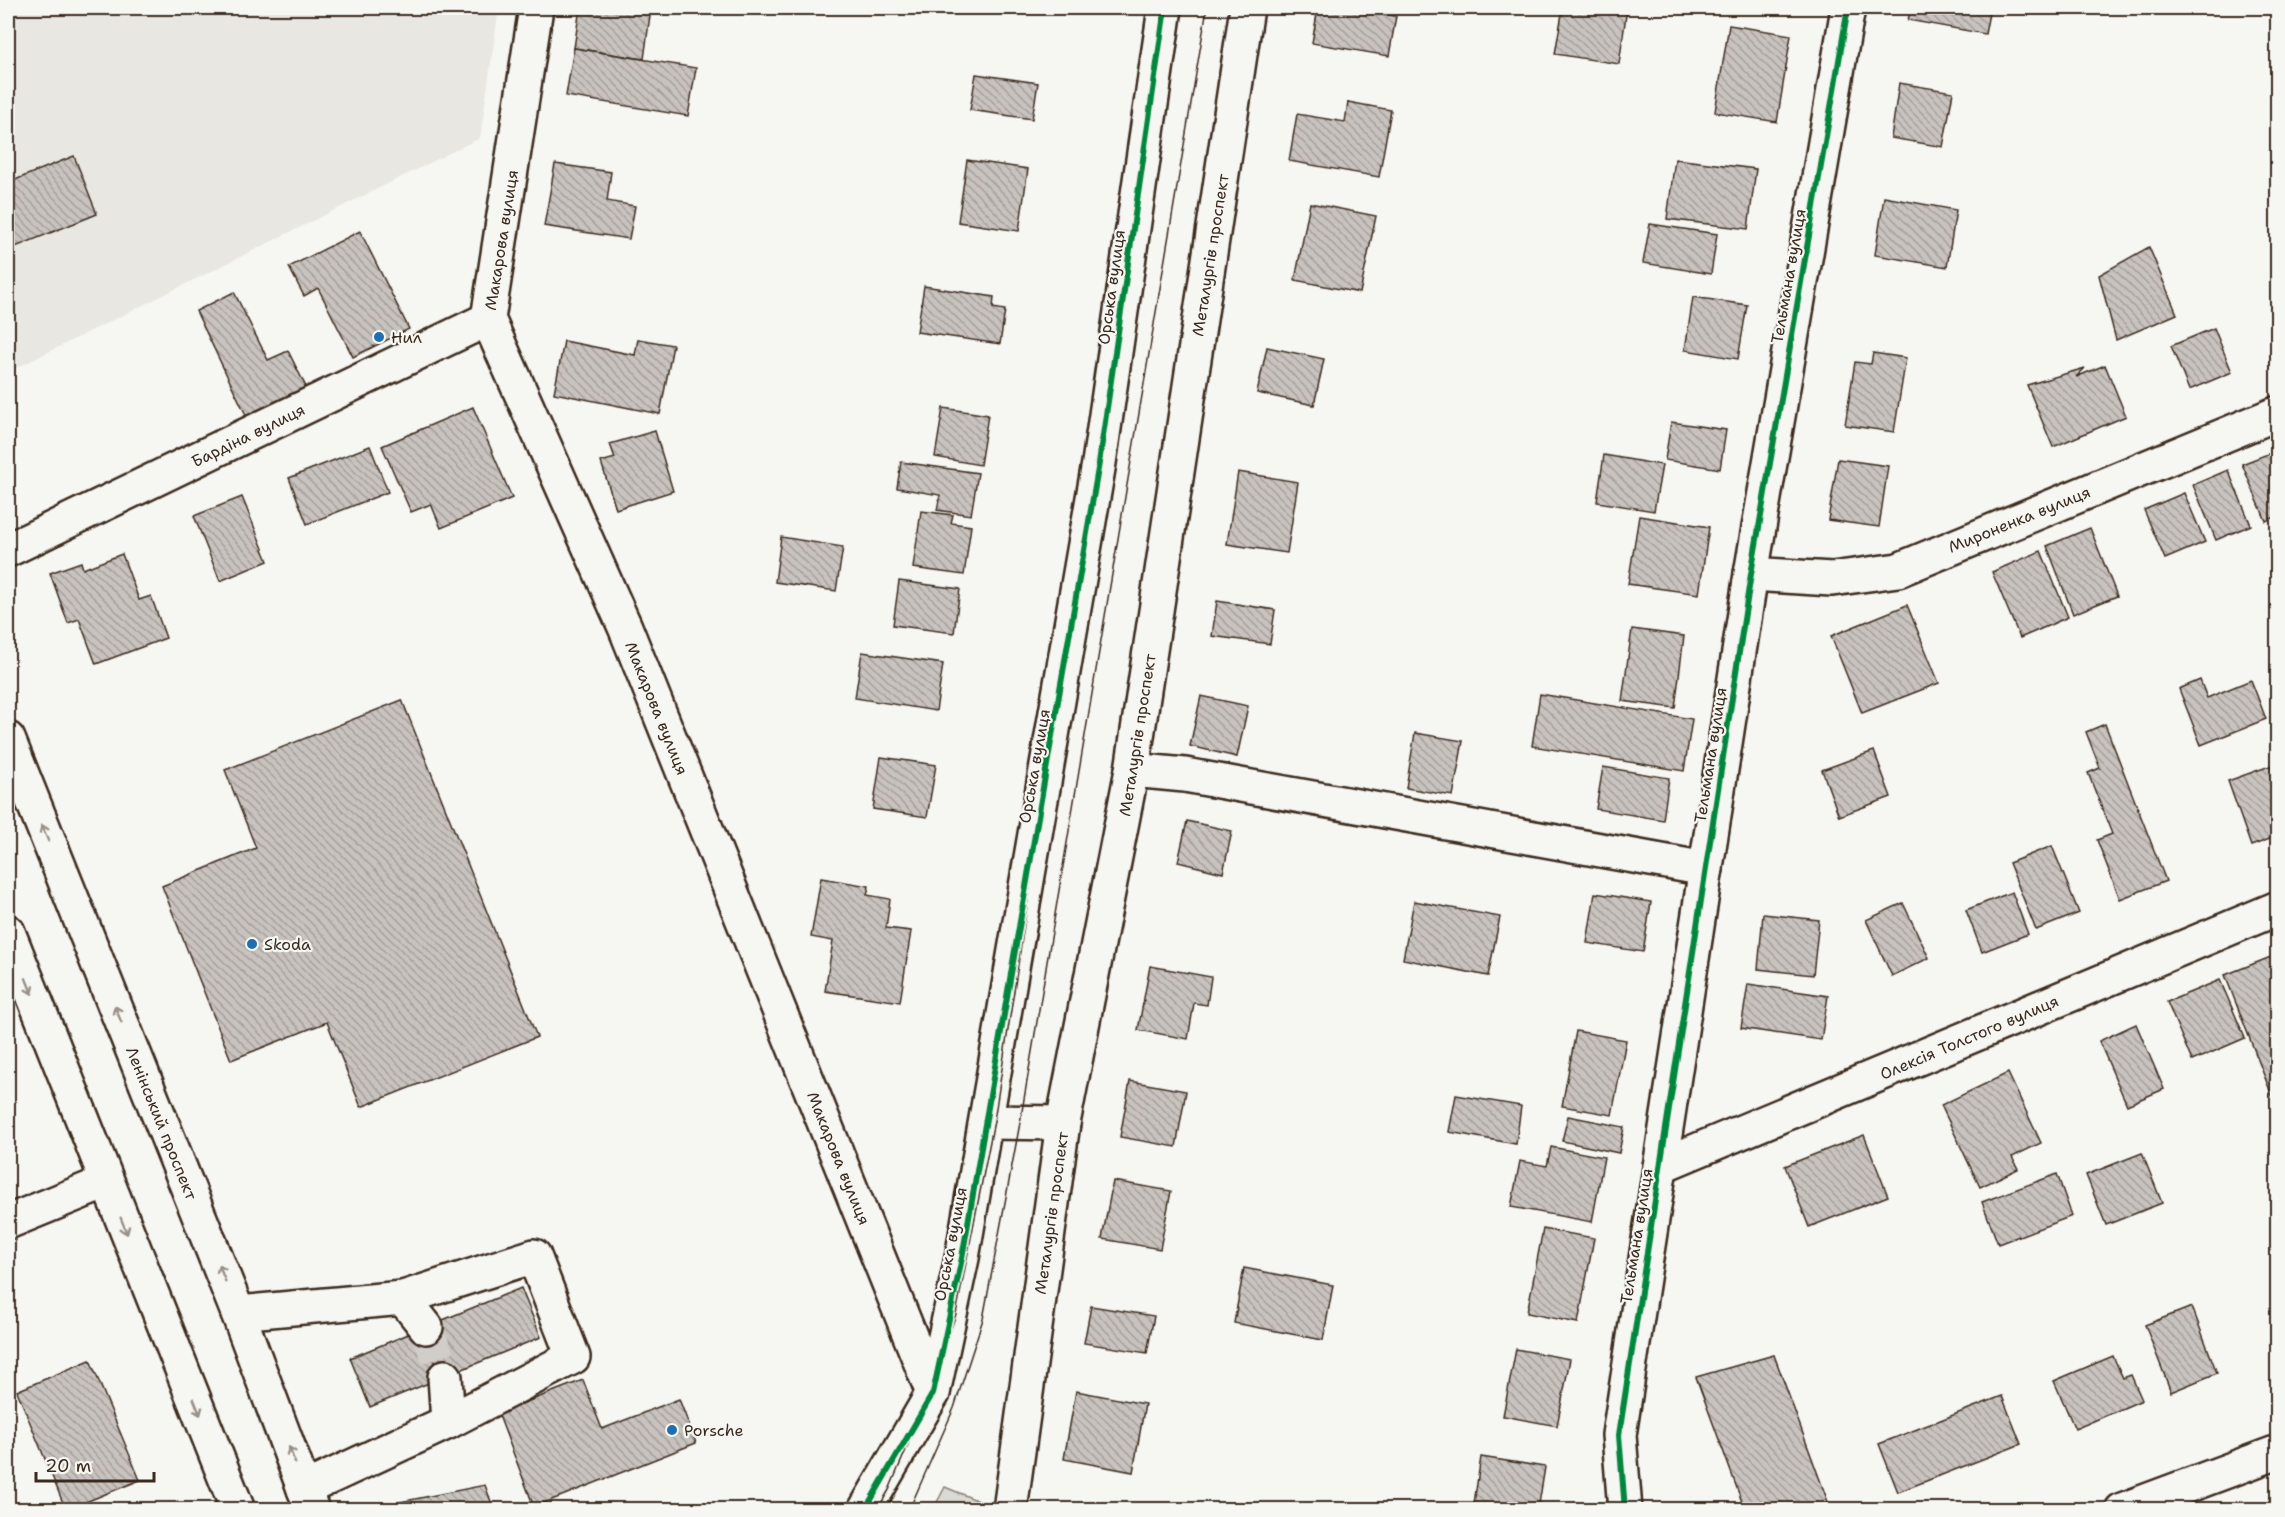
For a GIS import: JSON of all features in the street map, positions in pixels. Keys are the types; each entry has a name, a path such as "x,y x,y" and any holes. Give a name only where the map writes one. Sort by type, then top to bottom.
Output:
{"street":[{"name":"Макарова вулиця","path":"536,8 488,319 625,627 933,1393"},
{"name":"Орська вулиця","path":"866,1509 933,1393 963,1258 1099,463 1165,8"},
{"name":"Металургів проспект","path":"1010,1509 1063,1123 1132,770 1247,8"},
{"name":"Тельмана вулиця","path":"1625,1509 1618,1435 1751,574 1848,8"},
{"name":"Бардіна вулиця","path":"8,550 488,319"},
{"name":"Мироненка вулиця","path":"1751,574 1832,579 1898,570 2277,413"},
{"name":"Ленінський проспект","path":"8,739 238,1313 308,1499"},
{"path":"1132,770 1196,777 1706,869"},
{"name":"Олексія Толстого вулиця","path":"1660,1166 2277,908"},
{"path":"8,932 238,1509"},
{"path":"987,1122 1063,1123"},
{"path":"8,1222 106,1182"},
{"path":"238,1313 403,1298 534,1256 573,1357 308,1499"},
{"path":"403,1298 426,1327"},
{"path":"445,1377 448,1422"},
{"path":"2122,1509 2277,1452"}],"shaded area":[{"path":"8,8 499,8 480,138 8,372"}],"green space":[{"path":"945,1487 998,1509 933,1510"}],"building":[{"path":"580,8 651,8 644,59 574,48"},
{"path":"1318,8 1346,8 1396,16 1389,56 1312,43"},
{"path":"1563,8 1627,8 1619,64 1555,54"},
{"path":"1911,8 1990,8 1985,34 1908,20"},
{"path":"1729,25 1791,35 1777,122 1715,112"},
{"path":"574,48 696,68 688,116 566,96"},
{"path":"976,74 1038,83 1032,119 970,110"},
{"path":"1899,83 1953,92 1943,147 1891,138"},
{"path":"1348,102 1391,110 1379,177 1289,161 1297,114 1345,122"},
{"path":"74,156 97,214 8,250 8,160 15,180"},
{"path":"1675,159 1756,169 1748,229 1667,219"},
{"path":"967,160 1028,169 1019,231 958,222"},
{"path":"555,164 611,172 607,201 635,206 629,239 544,226"},
{"path":"1884,197 1956,210 1947,267 1875,255"},
{"path":"1310,203 1376,216 1360,293 1295,280"},
{"path":"1650,224 1717,234 1711,274 1643,263"},
{"path":"360,231 409,329 353,357 318,288 304,296 289,267"},
{"path":"2149,247 2177,314 2116,340 2099,275"},
{"path":"924,286 994,297 993,308 1005,310 1000,344 917,332"},
{"path":"234,292 268,360 288,351 306,387 247,417 196,311"},
{"path":"1693,297 1747,305 1738,359 1685,350"},
{"path":"2214,328 2232,372 2189,390 2171,346"},
{"path":"638,339 673,345 660,414 554,393 564,341 635,355"},
{"path":"1267,347 1324,359 1314,405 1257,393"},
{"path":"1873,353 1906,358 1894,432 1845,425 1855,362 1871,364"},
{"path":"2105,365 2126,416 2053,447 2027,385 2085,368 2076,377"},
{"path":"473,407 512,498 441,528 431,504 411,512 382,446"},
{"path":"943,408 988,415 980,465 935,457"},
{"path":"1671,422 1726,430 1720,469 1665,460"},
{"path":"655,431 673,491 616,509 601,462 615,458 610,444"},
{"path":"370,446 388,492 307,524 289,478"},
{"path":"2278,450 2278,516 2266,521 2242,464"},
{"path":"1604,455 1662,465 1654,511 1597,502"},
{"path":"1838,459 1888,466 1879,527 1828,520"},
{"path":"901,462 978,473 971,515 937,510 940,495 897,488"},
{"path":"2228,470 2251,525 2216,540 2193,485"},
{"path":"1238,472 1298,482 1287,553 1227,544"},
{"path":"2184,493 2205,542 2165,559 2144,510"},
{"path":"242,497 268,561 220,581 194,516"},
{"path":"921,511 953,515 951,523 971,526 964,575 913,568"},
{"path":"1639,516 1709,527 1699,594 1628,584"},
{"path":"2090,528 2117,596 2073,614 2047,546"},
{"path":"781,537 843,547 836,591 775,582"},
{"path":"2041,551 2068,617 2020,638 1992,572"},
{"path":"122,554 139,600 151,596 166,638 96,664 79,619 68,623 50,573 81,562 83,569"},
{"path":"899,581 960,589 954,633 893,625"},
{"path":"1217,601 1275,610 1270,644 1212,636"},
{"path":"1907,605 1939,683 1862,713 1831,636"},
{"path":"1632,629 1684,636 1675,708 1622,701"},
{"path":"862,652 943,664 936,711 855,698"},
{"path":"2200,680 2207,698 2251,680 2266,719 2201,745 2179,689"},
{"path":"1540,694 1692,719 1684,771 1532,746"},
{"path":"1201,696 1248,706 1237,757 1190,746"},
{"path":"402,700 537,1037 361,1107 327,1022 231,1060 162,886 256,848 225,770"},
{"path":"2105,724 2166,881 2120,899 2097,840 2112,834 2088,773 2100,768 2086,732"},
{"path":"1415,733 1463,741 1453,796 1406,788"},
{"path":"1874,751 1891,797 1839,816 1822,770"},
{"path":"881,757 936,765 927,817 873,809"},
{"path":"2278,763 2278,836 2251,846 2228,781"},
{"path":"1603,767 1669,778 1663,820 1596,809"},
{"path":"1187,821 1232,831 1223,873 1178,862"},
{"path":"2052,846 2079,913 2036,930 2009,863"},
{"path":"821,878 869,886 867,895 890,899 886,928 911,931 900,1002 825,991 833,941 811,937"},
{"path":"2012,892 2028,934 1982,952 1966,910"},
{"path":"1595,893 1651,902 1643,952 1587,943"},
{"path":"1414,901 1500,917 1488,976 1403,959"},
{"path":"1903,903 1929,958 1892,976 1866,920"},
{"path":"1763,914 1819,920 1813,975 1758,969"},
{"path":"2276,955 2278,959 2278,1111 2225,975"},
{"path":"1150,966 1211,977 1207,1005 1194,1003 1188,1039 1138,1030"},
{"path":"2220,980 2245,1038 2192,1061 2167,1002"},
{"path":"1748,984 1828,996 1821,1040 1741,1028"},
{"path":"2136,1024 2164,1089 2127,1105 2099,1041"},
{"path":"1576,1031 1626,1040 1612,1115 1562,1106"},
{"path":"2008,1073 2041,1143 2012,1157 2018,1169 1980,1187 1941,1105"},
{"path":"1130,1081 1186,1091 1176,1147 1120,1137"},
{"path":"1456,1095 1521,1106 1516,1144 1449,1132"},
{"path":"1568,1116 1624,1127 1619,1153 1562,1141"},
{"path":"1864,1135 1888,1196 1809,1227 1785,1166"},
{"path":"1551,1147 1604,1157 1592,1222 1511,1207 1520,1161 1547,1166"},
{"path":"2142,1153 2162,1203 2106,1225 2086,1175"},
{"path":"2057,1174 2072,1216 1998,1244 1982,1202"},
{"path":"1113,1181 1171,1191 1160,1249 1102,1239"},
{"path":"1543,1229 1594,1238 1578,1323 1527,1313"},
{"path":"1244,1268 1333,1285 1323,1340 1234,1323"},
{"path":"521,1288 541,1337 370,1407 350,1358"},
{"path":"1091,1306 1154,1316 1147,1353 1084,1343"},
{"path":"2192,1307 2217,1373 2171,1392 2145,1325"},
{"path":"1516,1349 1570,1359 1557,1426 1503,1416"},
{"path":"1774,1355 1831,1510 1745,1510 1696,1377"},
{"path":"2113,1356 2123,1378 2131,1375 2142,1400 2075,1429 2054,1381"},
{"path":"90,1360 140,1480 66,1510 17,1391"},
{"path":"583,1380 602,1429 679,1399 696,1443 534,1507 498,1413"},
{"path":"1076,1391 1145,1404 1133,1472 1064,1459"},
{"path":"2002,1396 2021,1444 1898,1492 1879,1444"},
{"path":"1481,1457 1545,1467 1538,1510 1473,1510"},
{"path":"485,1485 494,1510 365,1509"}],"tunnel":[{"path":"426,1327 445,1377"}],"tram line":[{"path":"877,1510 889,1490 928,1398 956,1314 994,1121 1165,8"},
{"path":"909,1510 954,1408 983,1319 1020,1123 1207,8"}],"cycle path":[{"path":"865,1510 933,1393 962,1258 1099,463 1165,8"},
{"path":"1625,1510 1619,1435 1751,574 1848,8"}],"place":[{"name":"Нил","path":"379,337"},
{"name":"Skoda","path":"252,944"},
{"name":"Porsche","path":"672,1430"}]}
